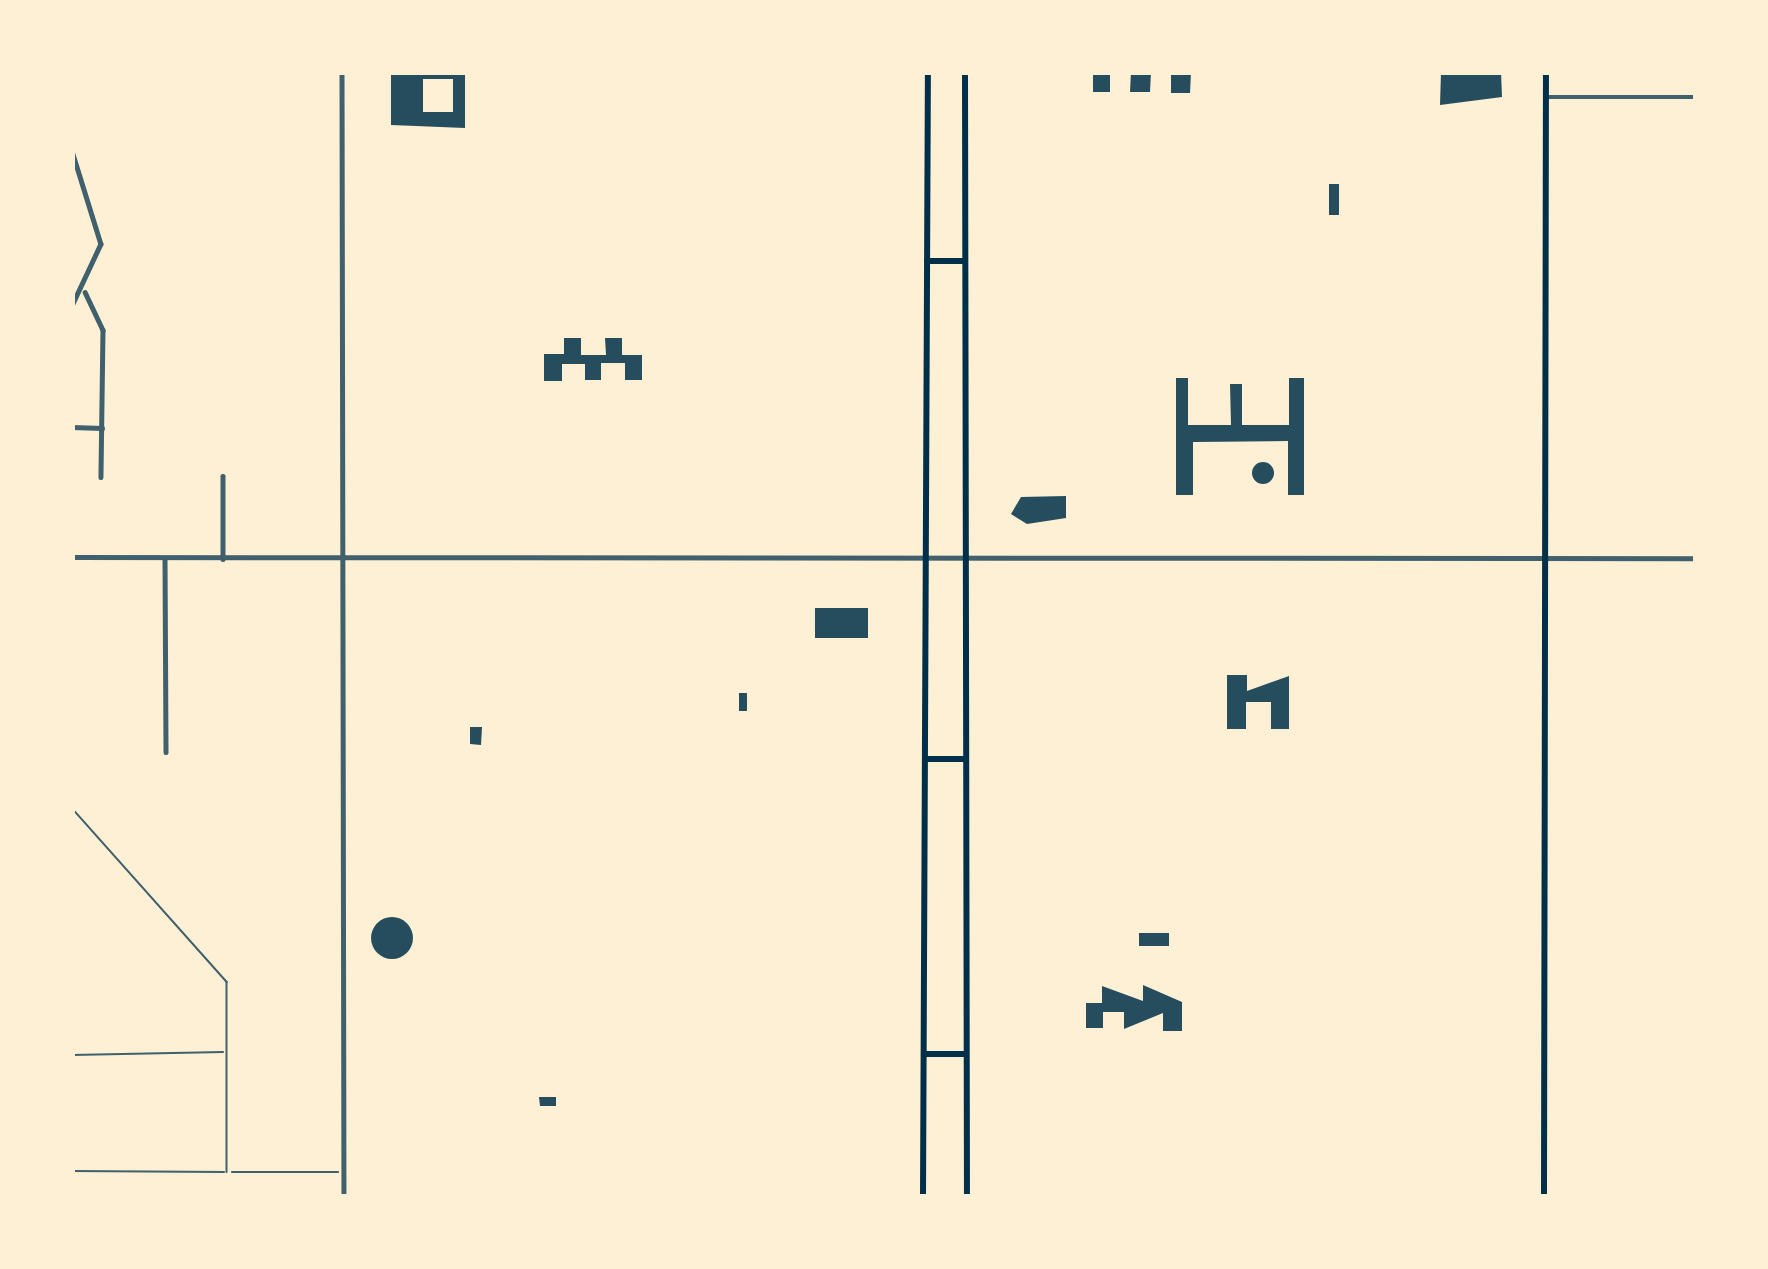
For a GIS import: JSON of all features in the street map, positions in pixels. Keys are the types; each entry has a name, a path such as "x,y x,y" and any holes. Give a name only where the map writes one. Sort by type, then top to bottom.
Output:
{"main road":[{"path":"923,1197 928,72"},
{"path":"965,72 966,1054 971,1197"},
{"path":"1544,1197 1546,72"},
{"path":"927,260 964,261"},
{"path":"925,760 966,760"},
{"path":"924,1054 966,1054"}],"street":[{"path":"342,72 338,560 344,1197"},
{"path":"1547,98 1696,97"},
{"path":"72,151 101,244 86,292 72,306"},
{"path":"86,292 103,330 101,477"},
{"path":"72,427 102,428"},
{"path":"224,476 224,559"},
{"path":"72,557 1696,558"},
{"path":"165,558 166,752"}],"lane":[{"path":"72,808 226,982 227,1172"},
{"path":"72,1055 223,1052"},
{"path":"72,1171 344,1172"}],"building":[{"path":"391,72 465,72 465,128 391,125","holes":["423,79 453,79 453,112 423,112"]},
{"path":"1093,72 1110,72 1110,92 1093,92"},
{"path":"1131,72 1151,72 1150,92 1130,92"},
{"path":"1171,72 1191,72 1190,93 1171,93"},
{"path":"1441,72 1501,72 1502,97 1440,105"},
{"path":"1329,184 1339,184 1339,215 1329,215"},
{"path":"564,338 581,338 581,355 606,355 605,338 622,338 622,355 642,355 642,380 625,380 625,363 601,363 601,380 585,380 585,364 562,364 562,381 544,381 544,354 564,354"},
{"path":"1176,378 1188,378 1188,425 1231,425 1230,384 1242,384 1242,425 1289,425 1289,378 1304,378 1304,495 1288,495 1288,441 1193,442 1193,495 1176,495"},
{"path":"1263,462 1274,473 1263,484 1252,473"},
{"path":"1066,496 1066,518 1027,524 1011,514 1021,497"},
{"path":"815,608 868,608 868,638 815,638"},
{"path":"1227,675 1247,675 1247,691 1289,676 1289,729 1271,729 1271,702 1246,702 1246,729 1227,729"},
{"path":"739,693 747,693 747,711 739,711"},
{"path":"470,727 482,727 481,745 470,744"},
{"path":"392,917 407,923 413,938 407,953 392,959 377,953 371,938 377,923"},
{"path":"1139,933 1169,933 1169,946 1139,946"},
{"path":"1143,985 1182,1002 1182,1031 1163,1031 1163,1013 1124,1029 1124,1012 1103,1012 1103,1028 1086,1028 1086,1003 1102,1003 1102,986 1143,1001"},
{"path":"539,1097 556,1097 556,1106 540,1106"}]}
